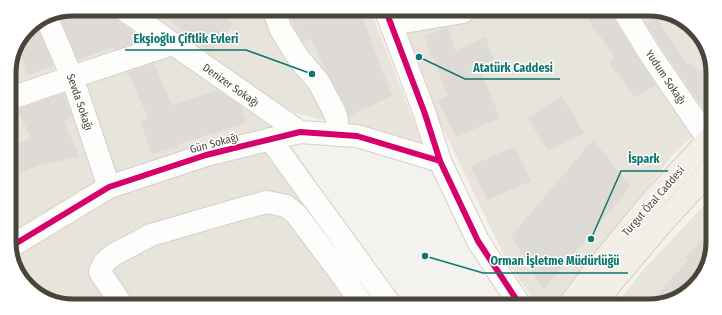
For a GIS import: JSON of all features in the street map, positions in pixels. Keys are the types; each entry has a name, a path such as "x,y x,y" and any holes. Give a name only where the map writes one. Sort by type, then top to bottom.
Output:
{"main road":[{"name":"Turgut Özal Caddesi","path":"573,299 650,203 706,142"},
{"name":"Turgut Özal Caddesi","path":"599,299 663,222 706,175"}],"street":[{"name":"Denizer Sokağı","path":"133,16 300,132"},
{"path":"276,16 281,30 299,59 318,81 334,111 337,120 337,135"},
{"path":"414,16 389,18 425,114 440,161 478,241 516,299"},
{"name":"Yudum Sokağı","path":"627,16 650,54 706,132"},
{"name":"Sevda Sokağı","path":"48,22 72,76 109,187"},
{"path":"16,96 72,76 172,44"},
{"name":"Gün Sokağı","path":"16,243 109,187 206,155 300,132 357,136 440,161"},
{"path":"270,139 386,299"},
{"path":"118,299 100,272 104,263 113,255 151,235 268,202 286,206 296,214 359,299"}],"shaded area":[{"path":"73,16 373,16 422,143 285,111 292,147 398,299 62,298 51,295 38,287 28,277 20,264 16,250 16,69 20,51 26,41 41,26 51,20"},
{"path":"397,16 660,17 678,24 694,38 702,51 706,65 706,126 676,151 561,299 533,299 506,260 436,114"},
{"path":"706,203 705,253 702,264 694,277 684,287 668,296 653,299 620,299 644,269"}],"building":[{"path":"73,16 94,16 95,18 114,16 139,36 142,41 114,50 113,47 78,60 61,18"},
{"path":"172,16 223,16 233,24 210,53 169,20"},
{"path":"290,16 362,16 392,96 349,116 345,105 325,70 311,38 303,42"},
{"path":"586,16 613,16 614,20 656,85 636,98 609,63 615,58"},
{"path":"656,17 687,64 690,62 699,73 706,68 706,113 661,47 646,24"},
{"path":"448,27 456,51 485,37 494,59 479,67 500,118 456,137 438,101 448,96 433,58 431,58 424,36"},
{"path":"38,29 54,66 28,75 20,51 26,41"},
{"path":"154,63 172,105 217,90 241,106 247,123 152,154 140,121 148,118 128,72"},
{"path":"63,93 72,117 64,121 79,156 47,163 16,174 16,144 31,138 17,109"},
{"path":"562,96 584,133 548,151 527,118"},
{"path":"593,140 631,186 543,290 511,236"},
{"path":"515,146 531,181 487,200 471,166"},
{"path":"706,234 705,253 702,264 694,277 684,287 674,293 668,296 653,299 689,259 686,257"}],"cycle path":[{"path":"388,16 425,114 440,161 478,241 516,299"},
{"path":"16,243 109,187 206,155 300,132 357,136 440,161"}],"place":[{"name":"Atatürk Caddesi","path":"419,57"},
{"name":"Ekşioğlu Çiftlik Evleri","path":"312,74"},
{"name":"İspark","path":"591,239"},
{"name":"Orman İşletme Müdürlüğü","path":"425,256"}]}
